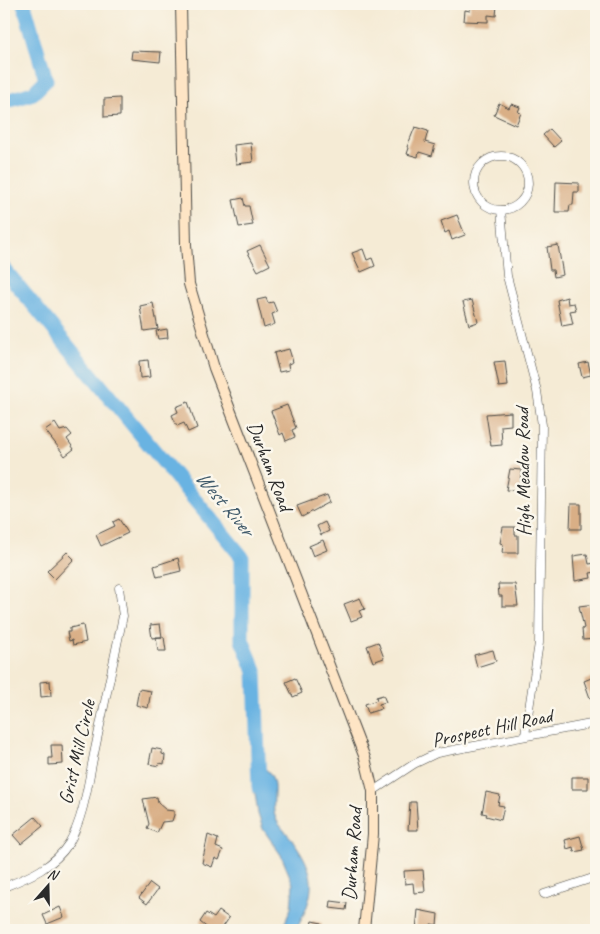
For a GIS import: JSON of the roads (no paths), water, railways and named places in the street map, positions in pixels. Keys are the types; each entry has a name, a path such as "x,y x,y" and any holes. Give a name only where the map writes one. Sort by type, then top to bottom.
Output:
{"main road":[{"name":"Durham Road","path":"181,4 186,245 189,284 195,311 214,368 365,758 373,791 373,834 364,930"}],"street":[{"path":"497,156 508,156 518,162 526,171 528,183 526,194 518,204 501,210 490,208 481,202 475,193 473,182 476,171 482,162 497,156"},
{"name":"High Meadow Road","path":"501,210 510,291 537,391 542,424 539,643 525,735"},
{"name":"Grist Mill Circle","path":"4,887 36,874 54,861 69,843 77,824 87,789 123,616 119,588"},
{"name":"Prospect Hill Road","path":"373,791 414,764 437,753 596,723"},
{"path":"544,894 596,877"}],"water":[{"path":"262,767 268,771 274,783 276,819 300,850 310,872 311,893 296,930 282,930 291,908 293,884 281,855 263,829 258,814 253,779 257,769"}],"waterway":[{"name":"West River","path":"4,102 33,93 46,80 24,4"},
{"name":"West River","path":"4,269 242,557 242,640 255,671 259,787"}]}
